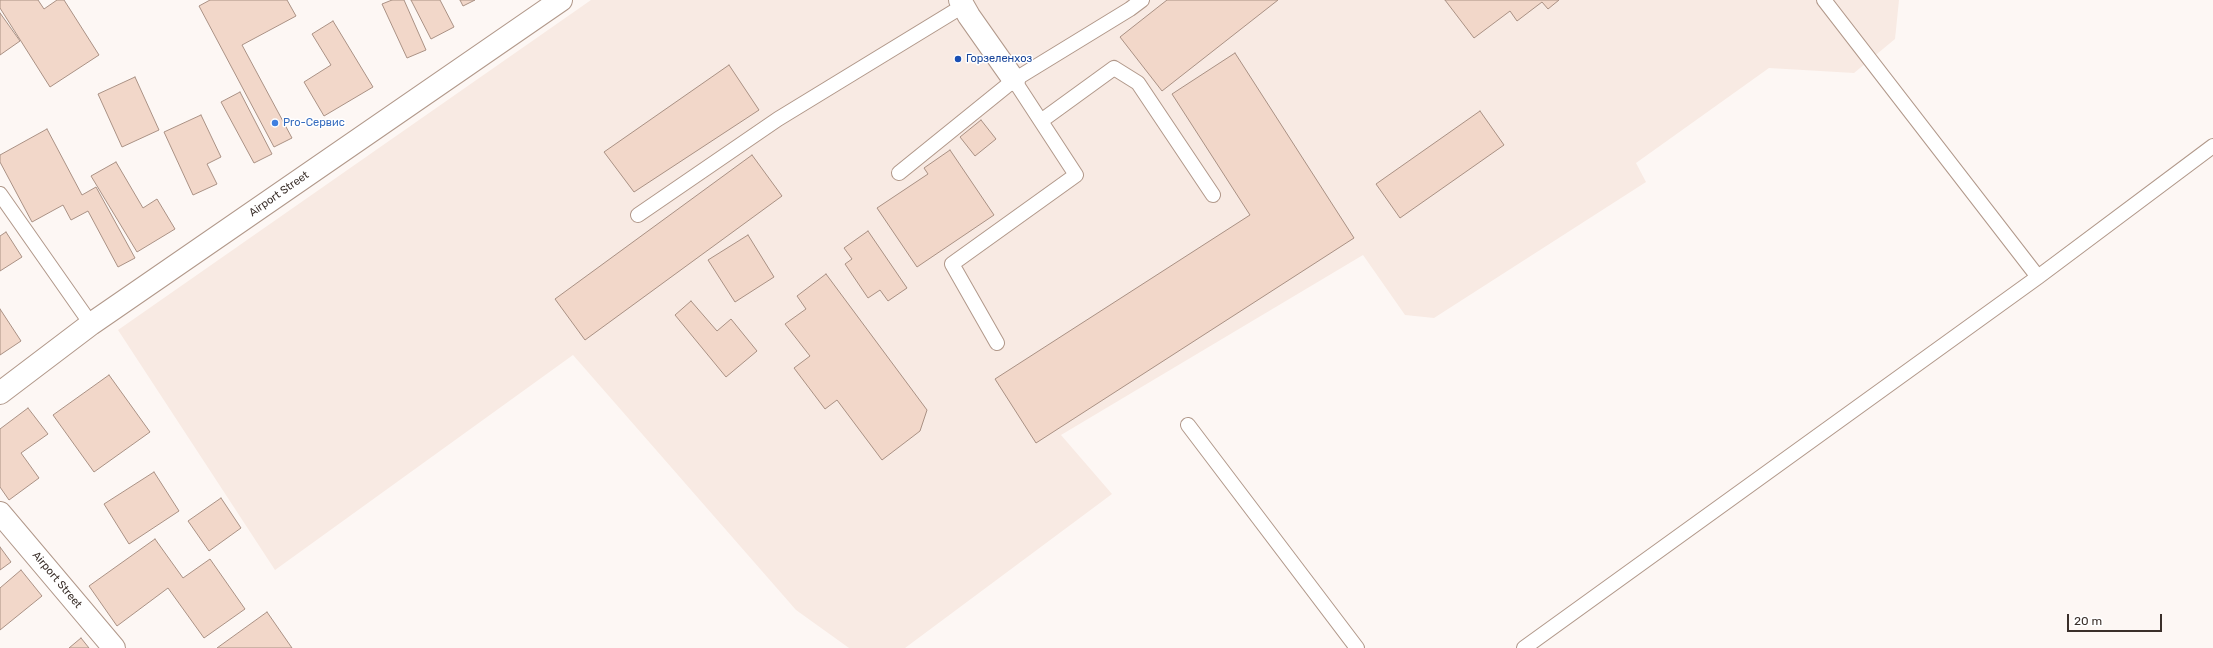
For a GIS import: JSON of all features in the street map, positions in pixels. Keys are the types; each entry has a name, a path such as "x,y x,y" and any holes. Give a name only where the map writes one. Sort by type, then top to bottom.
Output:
{"street":[{"name":"Airport Street","path":"0,393 91,324 561,0"},
{"path":"962,3 1014,80"},
{"name":"Airport Street","path":"0,513 114,648"}],"lane":[{"path":"899,173 1014,80 1130,9 1142,0"},
{"path":"1824,0 2038,277"},
{"path":"638,215 778,119 962,3"},
{"path":"1041,121 1114,68 1138,83 1213,195"},
{"path":"997,343 952,264 1076,175 1014,80"},
{"path":"1524,648 2038,277 2213,146"},
{"path":"0,194 91,324"},
{"path":"1188,425 1357,648"}],"shaded area":[{"name":"Горзеленхоз","path":"591,0 1899,0 1895,39 1854,73 1769,68 1636,163 1646,182 1434,318 1405,315 1363,255 1061,435 1112,494 905,648 849,648 796,610 573,355 275,570 118,330"}],"building":[{"path":"0,0 38,0 44,9 57,0 64,0 99,55 50,87 0,8"},
{"path":"210,0 287,0 296,16 242,45 292,138 274,147 199,6"},
{"path":"392,0 404,0 426,50 407,58 382,4"},
{"path":"411,0 440,0 454,27 431,39"},
{"path":"460,0 475,0 463,6"},
{"path":"1167,0 1278,0 1162,91 1120,37"},
{"path":"1445,0 1559,0 1548,9 1542,2 1517,21 1510,11 1474,38"},
{"path":"0,13 20,41 0,55"},
{"path":"333,21 373,87 324,116 304,82 331,65 312,34"},
{"path":"1235,53 1354,238 1036,443 995,379 1250,215 1172,94"},
{"path":"729,65 759,110 634,192 604,152"},
{"path":"135,77 159,130 122,147 98,94"},
{"path":"240,92 272,154 254,163 221,102"},
{"path":"1480,111 1504,145 1400,218 1376,184"},
{"path":"201,115 221,157 207,164 217,184 193,195 164,132"},
{"path":"981,120 996,139 975,156 960,137"},
{"path":"47,129 82,195 96,187 135,258 118,267 88,211 71,220 63,205 32,222 0,162 0,155"},
{"path":"950,150 994,215 917,267 877,208 928,174 924,168"},
{"path":"752,155 782,196 585,340 555,299"},
{"path":"116,162 143,208 157,199 175,229 137,252 91,176"},
{"path":"868,231 907,288 888,301 880,290 868,298 845,264 852,259 844,248"},
{"path":"6,232 22,257 0,271 0,236"},
{"path":"748,235 774,277 735,302 708,260"},
{"path":"826,274 927,410 920,431 882,460 837,400 825,409 794,368 810,356 785,324 806,309 797,296"},
{"path":"691,301 717,331 731,319 757,351 726,377 675,315"},
{"path":"0,309 21,341 0,355"},
{"path":"109,375 150,432 94,472 53,415"},
{"path":"28,408 48,434 21,453 39,478 9,500 0,487 0,429"},
{"path":"154,472 179,511 129,544 104,504"},
{"path":"221,498 241,528 209,551 188,521"},
{"path":"155,539 183,578 210,559 245,609 204,638 168,588 117,626 89,586"},
{"path":"0,547 11,562 0,570"},
{"path":"21,570 42,596 0,630 0,588"},
{"path":"267,612 292,648 217,648"},
{"path":"81,638 89,648 69,648"}],"place":[{"name":"Горзеленхоз","path":"958,59"},
{"name":"Pro-Сервис","path":"275,123"}]}
